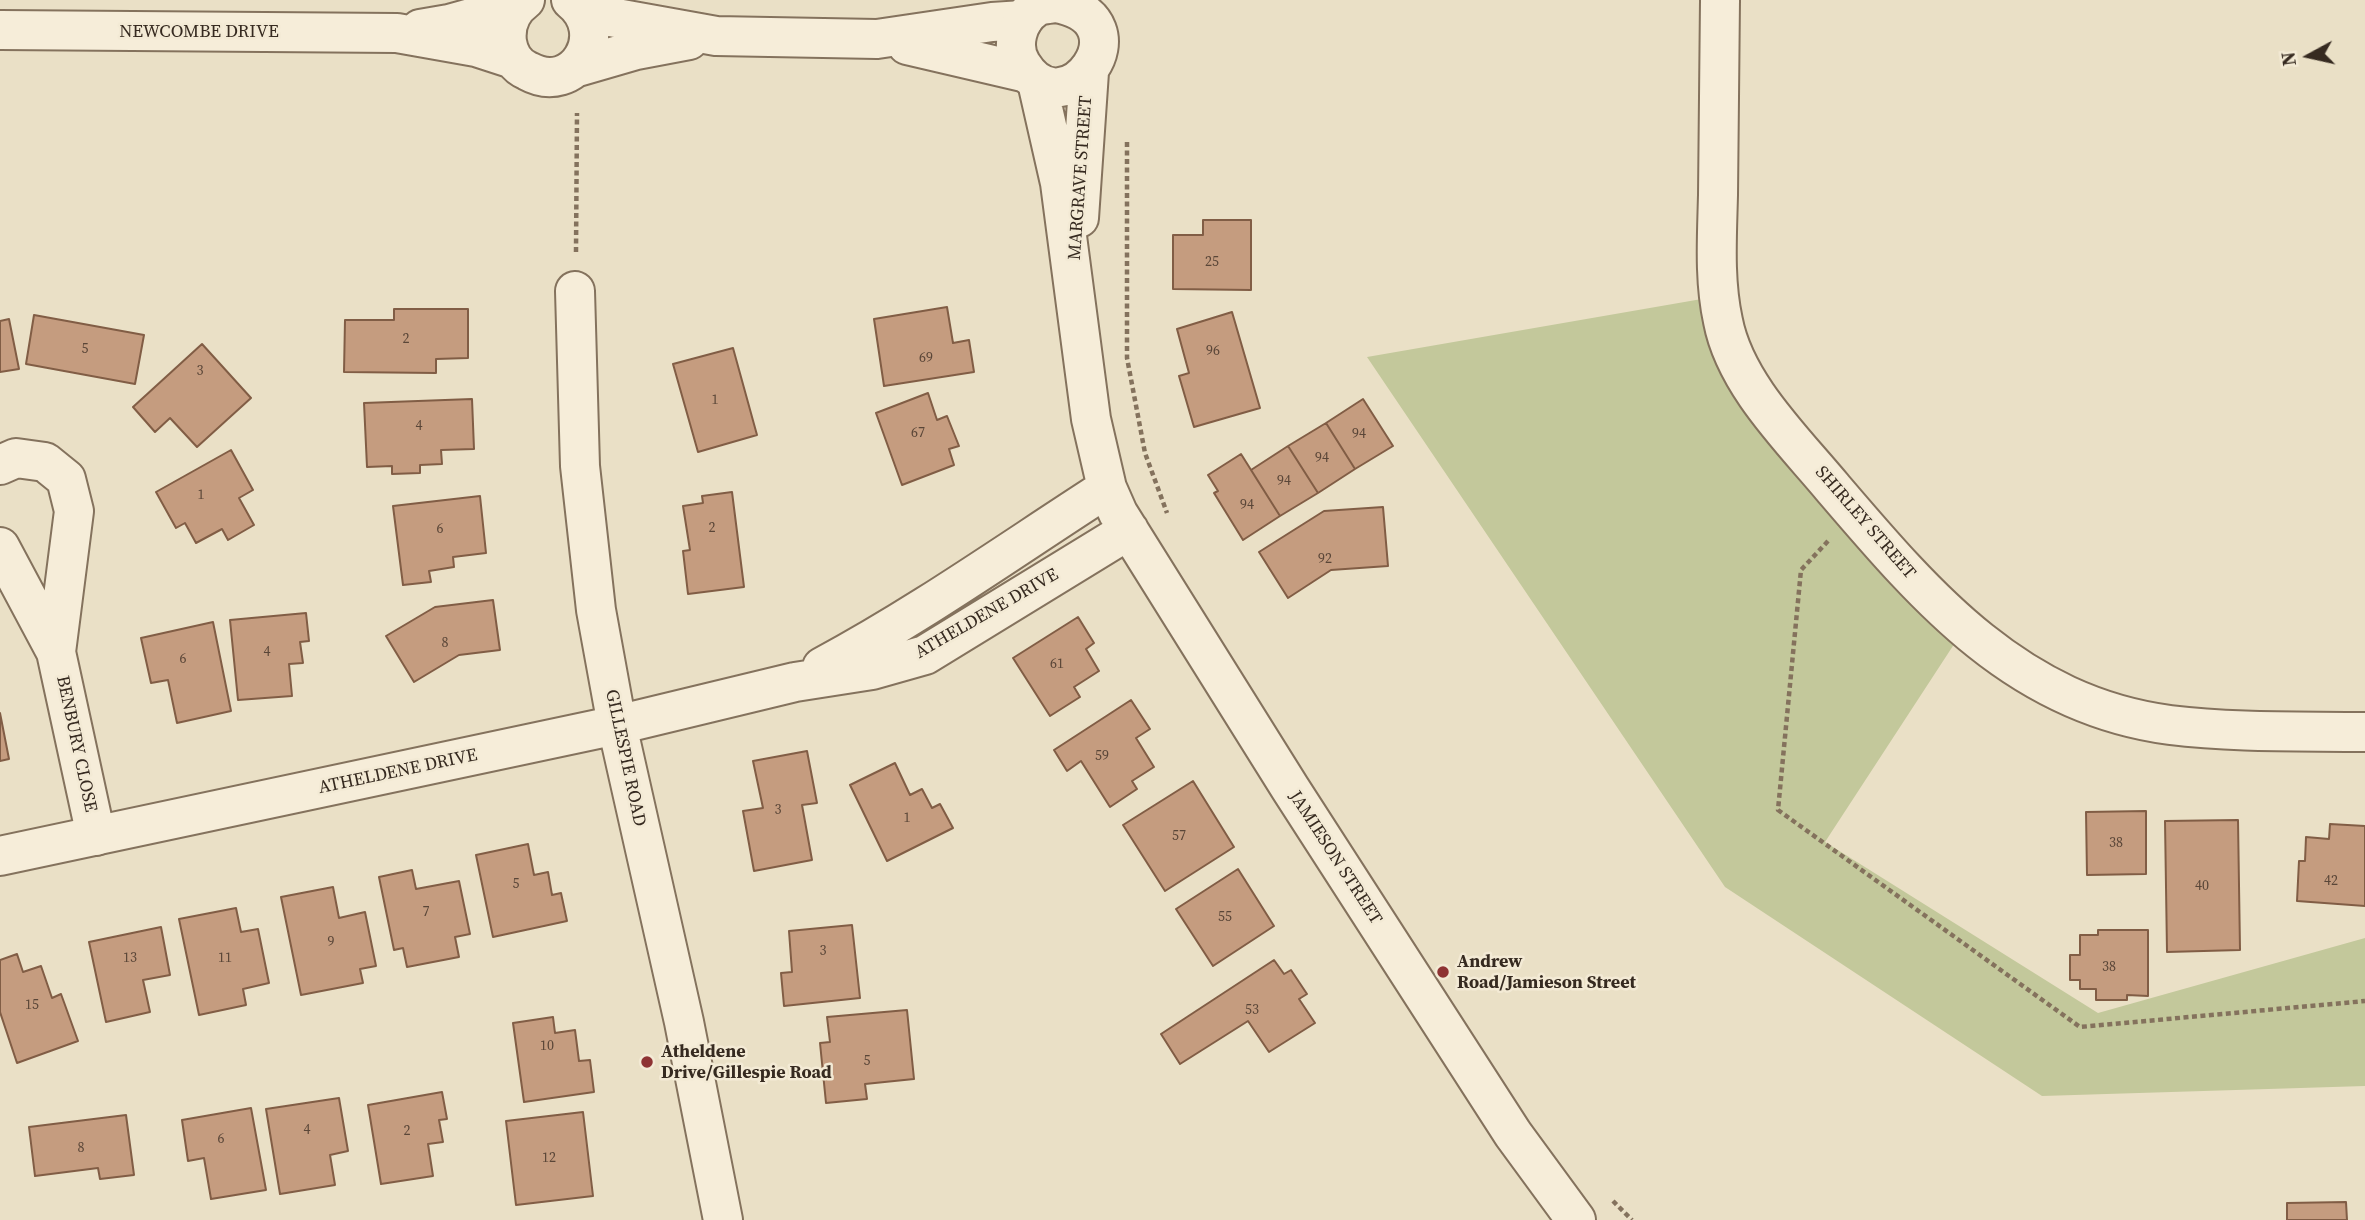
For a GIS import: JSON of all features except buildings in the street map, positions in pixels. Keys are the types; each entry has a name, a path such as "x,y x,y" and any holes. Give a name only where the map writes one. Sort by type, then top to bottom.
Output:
{"street":[{"name":"SHIRLEY STREET","path":"1720,0 1717,268 1723,323 1731,347 1767,410 1909,576 1964,629 2010,663 2062,694 2110,712 2168,724 2218,729 2365,732"},
{"name":"NEWCOMBE DRIVE","path":"397,33 449,24 522,3"},
{"path":"513,60 507,46 506,31 510,17 522,3"},
{"path":"575,68 636,50 716,36 877,39 992,22 1056,3 1087,10 1097,33 1099,47 1089,72 1078,81 1065,86 1051,86 1032,78 877,39"},
{"path":"578,5 716,36"},
{"path":"575,68 585,56 589,42 589,26 578,5"},
{"path":"1032,9 1017,35 1015,48 1019,62 1032,78"},
{"name":"NEWCOMBE DRIVE","path":"0,30 397,33 481,48 513,60 535,75 549,78 563,75 575,68"},
{"name":"MARGRAVE STREET","path":"1074,283 1089,72"},
{"name":"MARGRAVE STREET","path":"1032,78 1060,183 1091,419 1107,488"},
{"name":"GILLESPIE ROAD","path":"575,291 580,466 596,610 617,725 684,1022 723,1220"},
{"name":"BENBURY CLOSE","path":"0,465 16,458 45,462 66,479 74,511 56,652"},
{"name":"JAMIESON STREET","path":"1107,488 1129,530 1334,857 1567,1217"},
{"name":"ATHELDENE DRIVE","path":"795,682 932,604 1107,488"},
{"name":"ATHELDENE DRIVE","path":"0,856 617,725 795,682 872,670 925,655 1129,530"},
{"name":"BENBURY CLOSE","path":"0,547 56,652 96,836"}],"path":[{"path":"575,291 577,113"},
{"path":"1127,134 1127,358 1145,453 1172,525"},
{"path":"1854,512 1801,570 1778,810 2080,1027 2365,1001"},
{"path":"1608,1196 1632,1220"}],"green space":[{"path":"1719,296 1723,323 1964,629 1825,842 2098,1013 2365,938 2365,1086 2042,1096 1725,887 1367,357"}],"place":[{"name":"Andrew Road/Jamieson Street","path":"1443,972"},
{"name":"Atheldene Drive/Gillespie Road","path":"647,1062"}]}
